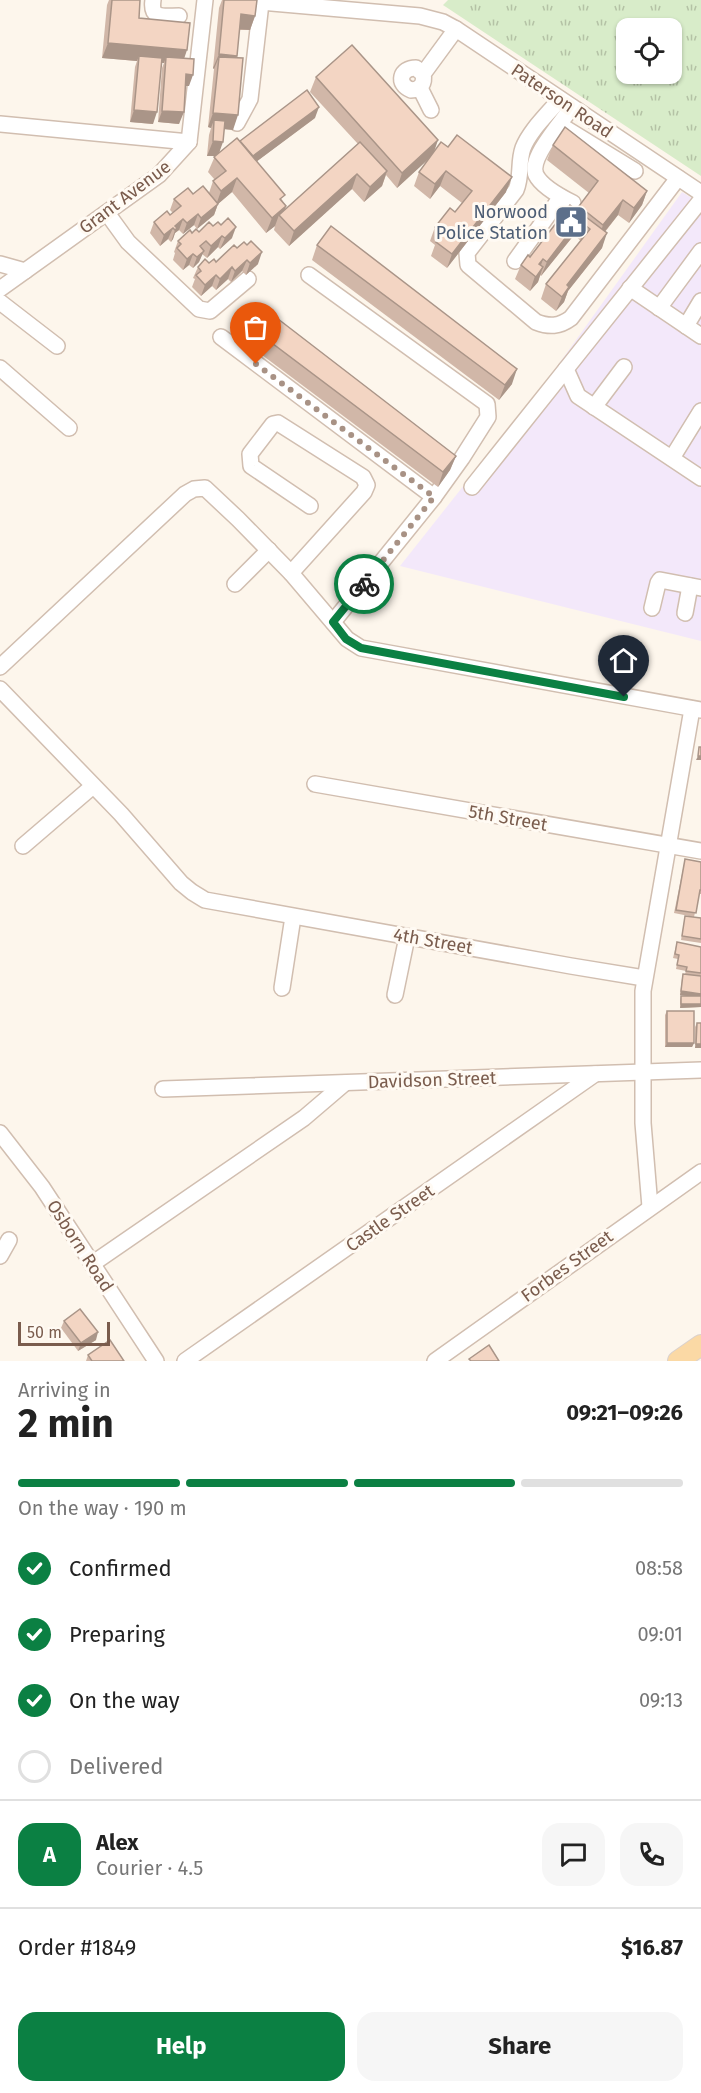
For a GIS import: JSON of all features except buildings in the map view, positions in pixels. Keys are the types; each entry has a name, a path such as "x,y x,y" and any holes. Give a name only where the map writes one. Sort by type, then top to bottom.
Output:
{"main road":[{"path":"678,1361 701,1345"}],"street":[{"path":"153,0 154,13 179,16"},
{"path":"0,123 189,142 205,0"},
{"name":"Paterson Road","path":"236,0 420,16 443,22 701,193"},
{"path":"237,123 250,99 273,2"},
{"path":"431,110 421,81 456,29"},
{"path":"514,261 567,200 540,180 535,173 534,166 543,147 560,125 566,103"},
{"path":"566,103 526,142 516,190 467,253 468,265 536,322 546,326 557,326 571,318 678,178"},
{"path":"560,125 635,171"},
{"name":"Grant Avenue","path":"0,289 159,175 189,142"},
{"path":"472,487 701,200"},
{"path":"107,213 128,242 199,309 210,310 248,279"},
{"path":"659,308 701,251"},
{"path":"0,264 25,271"},
{"path":"309,275 487,404 488,417 434,497 333,622"},
{"path":"630,288 701,336"},
{"path":"686,326 701,301"},
{"path":"0,302 57,346"},
{"path":"221,337 434,497"},
{"path":"594,407 624,367"},
{"path":"0,368 69,428"},
{"path":"566,369 578,396 701,478"},
{"path":"672,458 701,411"},
{"path":"291,573 364,492 367,485 363,477 278,423 273,424 250,454 251,466 310,506"},
{"path":"0,667 185,494 194,489 208,489 291,573 346,639 361,648 697,710 667,845 644,978 642,1072 650,1207"},
{"path":"235,584 269,550"},
{"path":"652,608 660,580 696,587 685,613"},
{"name":"4th Street","path":"0,690 93,786 181,883 205,900 644,978"},
{"name":"5th Street","path":"315,784 701,851"},
{"path":"23,846 93,786"},
{"path":"282,988 293,916"},
{"path":"395,995 407,937"},
{"name":"Davidson Street","path":"163,1089 701,1070"},
{"name":"Castle Street","path":"185,1361 595,1074"},
{"path":"92,1264 304,1118 345,1083"},
{"name":"Osborn Road","path":"0,1133 42,1187 156,1361"},
{"name":"Forbes Street","path":"435,1361 701,1172"},
{"path":"0,1256 9,1240"}],"shaded area":[{"path":"682,192 701,204 701,641 400,566 548,379"}],"green space":[{"path":"448,0 701,0 701,176 443,5"}],"way so far":[{"path":"256,364 434,497 364,584"}],"place":[{"name":"Norwood Police Station","path":"571,222"}],"route":[{"path":"364,584 333,622 346,639 361,648 624,697"}]}
